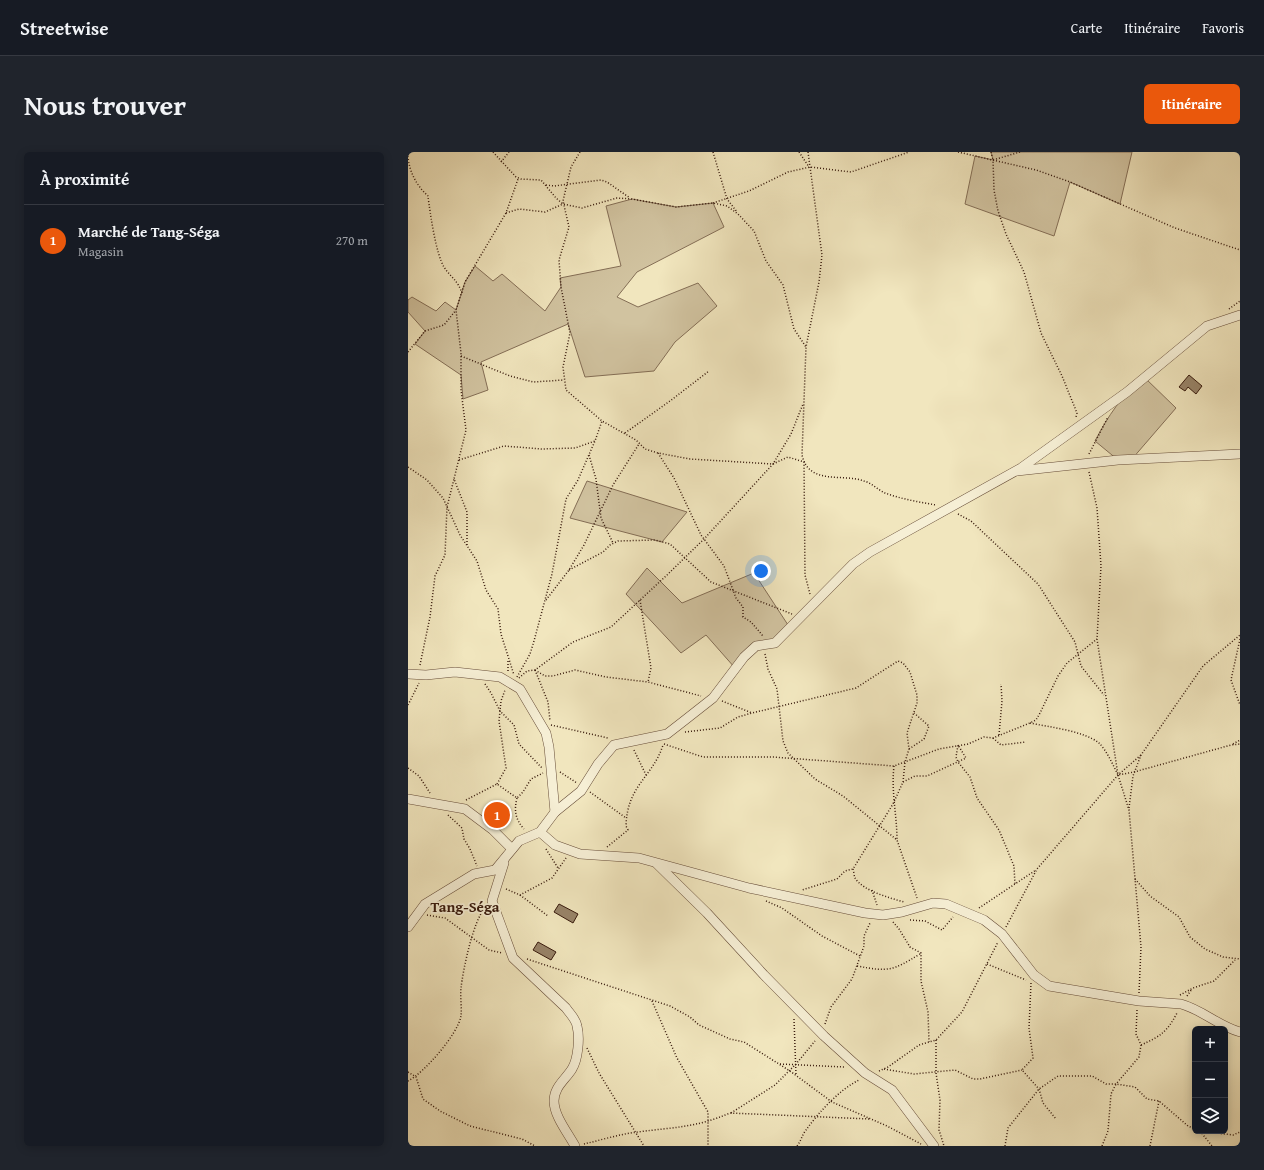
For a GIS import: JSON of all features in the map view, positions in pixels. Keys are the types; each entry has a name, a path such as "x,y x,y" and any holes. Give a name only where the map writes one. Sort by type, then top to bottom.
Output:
{"street":[{"path":"408,927 425,904 474,874 495,870 518,841 540,832 555,812 583,787 598,764 614,745 666,734 713,698 744,658 756,646 763,640 775,643 853,564 870,552 947,507 1014,472 1127,392 1207,326 1240,315"},
{"path":"1014,472 1118,460 1240,454"},
{"path":"408,674 455,672 500,676 512,680 546,725 552,770 555,812"},
{"path":"408,799 465,809 474,814 493,830 512,849"},
{"path":"540,832 550,843 580,854 639,858 749,888 875,914 886,914 933,903 946,904 984,920 1002,934 1034,975 1049,986 1139,1001 1180,1000 1226,1028 1240,1032"},
{"path":"505,858 492,900 512,955 517,964 566,1008 577,1026 578,1036 576,1060 572,1069 555,1091 554,1103 579,1145"},
{"path":"656,863 707,913 793,1005 822,1033 869,1076 892,1090 934,1146"}],"path":[{"path":"493,152 518,178 541,180 563,204 582,208 617,198 632,199 676,207 713,203 749,191 788,172 810,167 851,172 909,152"},
{"path":"502,162 509,152"},
{"path":"580,152 571,167 566,184 563,204 569,227 559,260 561,287 570,333 563,367 566,390 602,421 625,433 645,449 658,453 690,459 773,464 788,457 804,462 809,468 819,475 866,481 886,493 947,507 971,522 1038,584 1074,642 1081,666 1104,695"},
{"path":"713,152 727,199 738,214 754,231 766,260 782,285 794,329 806,347"},
{"path":"799,152 810,167"},
{"path":"569,570 603,552 613,543 628,539 655,540 670,544 711,582 790,614 811,608 805,575 804,462 802,455 806,347 819,282 822,255 808,152"},
{"path":"958,152 1036,170 1070,182 1176,228 1240,250"},
{"path":"991,152 993,160 994,190 998,211 1006,234 1024,272 1041,333 1062,376 1077,413 1075,429"},
{"path":"993,160 1020,152"},
{"path":"408,156 412,174 418,187 428,196 431,220 444,267 458,282 462,293"},
{"path":"408,352 425,332 444,325 456,310 466,282 506,213 518,178"},
{"path":"546,185 554,186 601,180 607,182 632,199"},
{"path":"713,203 727,206 738,214"},
{"path":"506,213 519,209 545,212 563,204"},
{"path":"408,705 419,684 418,674 430,617 435,576 445,555 447,507 466,430 456,310"},
{"path":"461,356 510,376 533,382 564,380"},
{"path":"625,433 670,401 708,371"},
{"path":"512,680 527,671 535,670 573,642 611,626 640,600 704,539 773,464 791,434 804,403"},
{"path":"1108,417 1091,448 1087,464 1098,508 1101,566 1097,639 1104,695 1118,775 1129,810"},
{"path":"454,806 497,784 506,768 499,721 501,701 512,680 530,654 552,574 566,499 578,480 602,421"},
{"path":"459,460 504,446 541,449 575,448 595,441"},
{"path":"545,601 569,570 584,546 613,485 639,443"},
{"path":"658,453 674,478 704,539 724,566 733,591 743,607 743,617 751,622 763,640 768,669 777,689 783,741 788,753 815,779 843,796 897,840"},
{"path":"589,455 596,479 601,518 613,543"},
{"path":"408,467 427,480 443,498 467,546 477,561 486,590 498,609 501,634 512,680"},
{"path":"454,479 467,512 467,546"},
{"path":"640,600 651,668 648,682"},
{"path":"1102,1146 1108,1131 1111,1094 1116,1084 1138,1057 1141,1045 1136,1034 1136,1019 1139,1001 1141,947 1129,810 1134,772 1141,755 1203,666 1240,635"},
{"path":"664,744 703,757 793,759 894,766 939,749 984,737 993,738 1036,720 1058,676 1077,653 1097,639"},
{"path":"1240,639 1231,680 1240,705"},
{"path":"763,640 775,643"},
{"path":"508,660 512,680"},
{"path":"682,732 720,728 738,717 856,688 898,661 903,663 910,672 917,695 914,712 907,733 909,749 905,762 903,782 893,804 853,869 855,878 872,890 910,904 922,906"},
{"path":"535,670 546,676 553,676 575,670 606,678 648,682 697,696 713,698 752,713"},
{"path":"535,670 548,702 546,725 615,739"},
{"path":"477,675 491,693 500,711 514,725 519,744 545,772 531,779 523,792 517,798 497,784"},
{"path":"999,735 1002,701 1000,684"},
{"path":"909,749 924,739 929,726 914,712"},
{"path":"1030,723 1066,731 1089,738 1098,743 1118,775"},
{"path":"593,855 610,845 628,830 626,826 626,818 628,806 634,792 660,755 666,734"},
{"path":"993,738 1001,745 1026,742"},
{"path":"1231,745 1240,740"},
{"path":"631,741 646,775"},
{"path":"1118,775 1134,772 1231,745 1240,744"},
{"path":"958,745 956,757 958,762 970,777 977,798 999,830 1014,866 1015,885"},
{"path":"903,782 915,776 927,776 966,758 958,745"},
{"path":"797,1146 805,1131 817,1116 854,1083 884,1069 919,1045 936,1040 962,1012 1037,869 1118,775 1141,755"},
{"path":"894,766 893,804 897,823 897,840 916,897 922,906"},
{"path":"408,768 419,776 450,818 462,828 464,839 470,849 477,867 482,873"},
{"path":"552,770 563,774 626,818"},
{"path":"520,895 552,878 572,851"},
{"path":"802,890 837,879 845,871 853,869"},
{"path":"969,914 992,901 1037,869"},
{"path":"1134,878 1150,896 1179,917 1190,937 1205,949 1223,957 1234,960 1240,959"},
{"path":"496,885 520,895 548,916"},
{"path":"579,1145 636,1132 688,1127 709,1122 730,1114 775,1085 790,1071 822,1033 831,1007 852,979 864,946 864,936 875,914 878,903 872,890"},
{"path":"408,1081 416,1077 438,1054 458,1022 460,1016 460,989 472,938 482,911 492,900"},
{"path":"762,900 782,908 822,936 860,956"},
{"path":"908,919 925,921 942,930 959,909"},
{"path":"418,913 431,917 445,918 489,950 553,966 670,1006 690,1017 699,1025 730,1039 744,1042 790,1071 832,1102 922,1144"},
{"path":"886,914 899,929 910,947 921,953"},
{"path":"857,966 884,971 902,965 921,953"},
{"path":"921,953 921,981 928,1012 929,1042"},
{"path":"1141,1045 1159,1037 1169,1029 1180,1000 1193,988 1214,981 1234,960"},
{"path":"884,1069 914,1074 955,1070 973,1079 980,1079 1022,1070 1033,1058 1029,1028 1032,982 987,964"},
{"path":"1180,1000 1193,988"},
{"path":"652,1001 677,1058 708,1112 708,1146"},
{"path":"793,1005 796,1076"},
{"path":"936,1040 936,1073 940,1100 939,1130 944,1146"},
{"path":"587,1046 599,1073 644,1146"},
{"path":"778,1064 796,1064 828,1068 858,1067"},
{"path":"1022,1070 1039,1089 1043,1103 1056,1119"},
{"path":"408,1072 416,1077 424,1099 440,1111 470,1126 522,1139 535,1146"},
{"path":"1005,1146 1008,1128 1039,1089 1058,1076 1092,1076 1106,1084 1134,1087 1147,1099 1158,1101 1192,1128"},
{"path":"1150,1146 1158,1101"},
{"path":"730,1114 871,1119"},
{"path":"1228,1134 1240,1132"},
{"path":"1202,1134 1212,1146"}],"shaded area":[{"path":"991,152 1132,152 1120,204 1070,182 1054,236 965,204 975,156 993,160"},
{"path":"632,199 676,207 713,203 724,227 637,272 617,297 638,307 698,283 717,306 675,342 654,371 585,377 568,324 481,362 488,390 463,399 461,375 415,344 425,331 408,312 408,300 412,297 436,311 445,302 456,310 465,282 475,266 493,281 502,274 545,311 561,287 560,278 621,266 606,206"},
{"path":"1144,377 1176,408 1132,459 1118,460 1095,441 1116,406"},
{"path":"587,481 687,512 662,542 570,518"},
{"path":"647,568 682,603 754,573 790,628 775,643 756,646 735,668 706,635 681,653 626,594"}],"building":[{"path":"1189,375 1202,386 1196,394 1188,387 1185,391 1179,387"},
{"path":"559,904 578,914 573,923 554,912"},
{"path":"538,942 556,952 551,960 533,950"}],"place":[{"name":"Marché de Tang-Séga","path":"497,815"}],"district":[{"name":"Tang-Séga","path":"465,906"}]}
